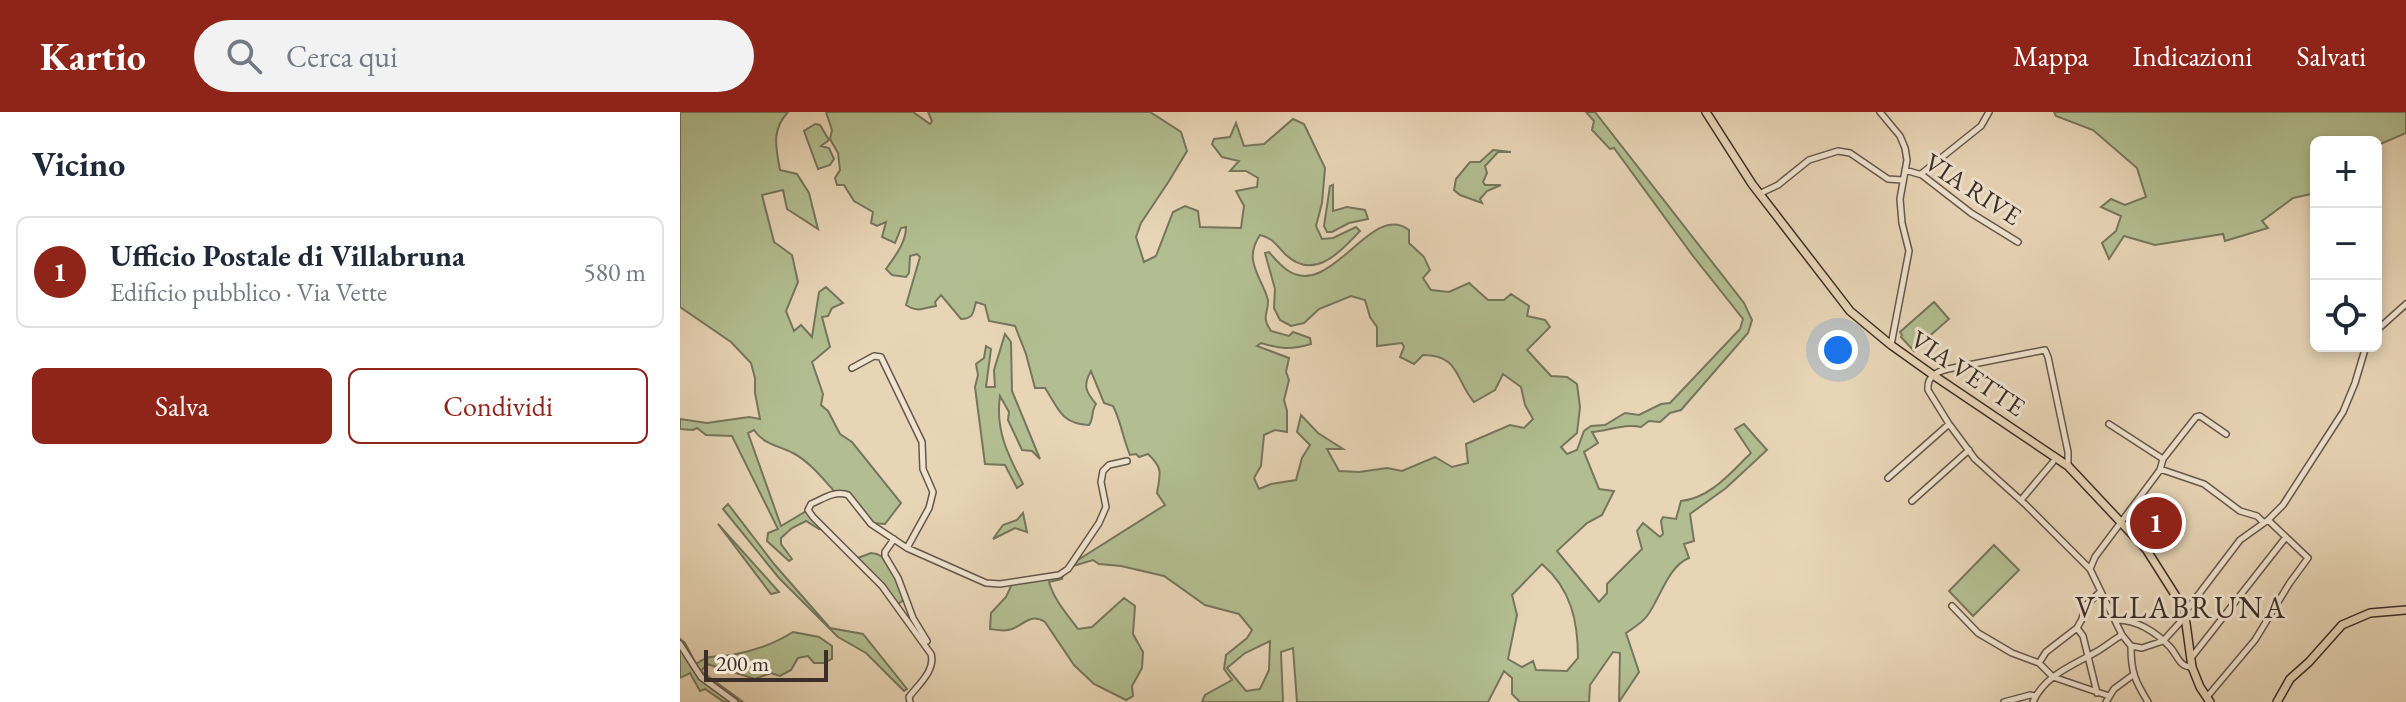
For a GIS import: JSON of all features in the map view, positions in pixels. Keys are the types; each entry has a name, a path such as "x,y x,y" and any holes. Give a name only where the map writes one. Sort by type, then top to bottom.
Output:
{"main road":[{"name":"VIA VETTE","path":"1706,112 1759,194 1850,311 1933,375 2068,466 2146,549 2185,613 2192,663 2208,700"},
{"path":"2277,702 2294,675 2342,625 2370,613 2406,610"}],"street":[{"path":"1880,112 1900,136 1905,148 1900,199 1909,251 1891,345"},
{"path":"1886,118 1891,112"},
{"path":"1921,174 1981,126 1989,112"},
{"path":"1759,194 1778,185 1809,160 1838,151 1850,153 1888,179 1902,180"},
{"name":"VIA RIVE","path":"1905,170 1921,174 1971,213 2018,242"},
{"path":"2382,326 2406,304"},
{"path":"1883,338 1893,328"},
{"path":"2068,466 2068,452 2045,350 1948,369 1933,375 1929,381 1928,390 1975,459 2090,569 2122,635 2131,646 2133,675 2148,702"},
{"path":"2131,646 2142,648 2163,641 2240,540 2283,505 2343,412 2363,352"},
{"path":"852,368 874,356 881,357 922,442 923,469 933,492 929,508 907,548"},
{"path":"2090,569 2095,557 2160,470 2163,459 2196,417 2200,416 2226,434"},
{"path":"1888,478 1949,424"},
{"path":"2109,424 2163,459"},
{"path":"1912,501 1969,450"},
{"path":"2021,500 2055,460 2068,452"},
{"path":"933,661 927,645 893,599 808,510 811,504 836,493 848,495 871,524 907,548 986,583 1000,584 1059,575 1074,561 1106,507 1101,482 1103,471 1109,465 1127,461"},
{"path":"2160,470 2204,484 2240,511 2266,521 2308,558 2255,640 2208,700"},
{"path":"2146,549 2174,518"},
{"path":"2115,620 2138,623 2171,648 2181,664 2192,663 2286,537"},
{"path":"894,539 885,556 898,578 908,608 927,640 933,661 909,697 910,702"},
{"path":"2039,663 2046,652 2077,628 2085,606 2100,592"},
{"path":"1952,606 1983,637 2039,663 2053,677 2108,699 2114,689 2133,675"},
{"path":"2077,628 2083,636 2097,693"},
{"path":"2004,702 2030,695 2034,699 2061,670 2122,635"},
{"path":"680,645 701,677 735,702"}],"green space":[{"path":"680,112 788,112 777,132 780,170 797,174 809,193 818,229 787,209 783,190 762,195 774,242 792,255 798,282 786,311 794,331 801,325 812,337 819,292 826,287 843,303 832,308 828,316 822,317 830,347 812,362 823,394 821,405 828,411 840,434 852,442 901,503 885,524 871,523 846,492 836,493 799,457 767,442 754,430 748,433 781,526 808,510 826,530 806,521 792,528 781,538 781,544 792,559 789,561 767,541 768,533 778,529 732,436 706,435 697,428 680,429 680,419 707,423 749,417 760,419 751,363 731,342 680,307"},
{"path":"826,112 913,112 930,124 932,121 928,112 1150,112 1181,132 1187,151 1141,223 1136,237 1144,262 1156,256 1173,212 1185,206 1198,211 1200,227 1241,228 1244,206 1236,191 1257,187 1258,178 1246,171 1230,171 1239,161 1222,157 1212,144 1214,139 1230,137 1236,123 1244,146 1264,144 1293,119 1304,124 1325,168 1322,203 1316,226 1322,239 1333,238 1356,227 1360,231 1335,255 1316,265 1296,262 1264,236 1260,235 1253,249 1255,269 1268,300 1266,319 1271,331 1289,336 1293,332 1310,338 1311,344 1291,348 1261,343 1257,346 1289,358 1286,372 1289,380 1284,400 1287,432 1275,430 1264,435 1261,466 1254,478 1259,489 1296,480 1302,458 1310,445 1297,432 1301,415 1318,433 1343,449 1327,449 1339,471 1359,472 1387,468 1402,471 1435,457 1452,467 1468,463 1466,444 1510,425 1524,428 1533,419 1525,405 1521,387 1503,374 1495,390 1474,402 1455,370 1444,359 1423,355 1414,364 1400,357 1404,347 1402,343 1377,346 1377,327 1365,300 1351,296 1319,309 1304,323 1291,326 1280,320 1274,308 1275,289 1265,253 1269,252 1287,270 1303,276 1319,273 1380,228 1395,224 1409,230 1409,243 1424,257 1430,270 1423,278 1431,290 1449,292 1469,283 1488,300 1504,300 1511,294 1529,306 1527,316 1545,320 1550,327 1527,350 1551,376 1567,377 1577,384 1580,407 1577,433 1561,447 1567,454 1577,450 1584,431 1591,426 1605,425 1625,413 1639,415 1670,403 1740,329 1743,319 1614,148 1610,149 1592,130 1594,121 1586,112 1595,112 1744,303 1752,320 1748,333 1681,410 1670,413 1660,422 1649,421 1641,427 1592,432 1598,443 1584,452 1599,489 1614,491 1602,515 1587,523 1557,551 1599,602 1607,593 1607,584 1642,549 1637,531 1643,523 1660,537 1663,534 1663,517 1676,519 1681,501 1711,490 1751,453 1735,429 1744,424 1767,450 1726,488 1690,514 1694,541 1684,544 1689,558 1675,568 1645,619 1626,633 1639,672 1619,702 1620,653 1613,652 1590,685 1589,702 1520,702 1512,694 1512,678 1504,671 1488,702 1297,702 1293,648 1281,652 1283,702 1202,702 1205,695 1232,680 1224,669 1226,655 1252,630 1239,614 1205,605 1164,576 1099,564 1093,560 1073,566 1165,505 1157,493 1160,476 1157,464 1148,454 1139,457 1130,455 1116,412 1113,406 1104,403 1091,371 1086,388 1096,404 1092,420 1089,425 1072,422 1062,414 1045,388 1035,388 1015,326 989,321 985,305 976,302 971,316 961,319 941,295 935,302 936,306 917,309 906,305 920,257 917,254 910,256 906,277 892,275 886,269 902,244 906,227 901,228 895,243 882,237 886,222 877,226 871,223 873,212 854,201 844,185 837,185 835,178 840,170 838,153 830,139 832,130","holes":["1542,564 1560,584 1571,606 1578,658 1567,671 1536,670 1533,661 1522,667 1508,659 1517,615 1512,595","1270,641 1269,670 1260,689 1246,691 1227,668 1245,653"]},
{"path":"2054,112 2406,112 2406,133 2382,143 2382,136 2310,136 2310,194 2293,198 2262,221 2268,228 2225,241 2223,234 2155,245 2124,236 2109,259 2102,243 2116,231 2121,216 2101,207 2111,199 2125,205 2146,197 2137,168 2093,130 2056,116"},
{"path":"815,124 820,125 829,140 821,146 829,148 834,159 830,165 818,169 804,131"},
{"path":"1493,150 1511,152 1498,152 1485,166 1485,185 1501,185 1487,191 1480,199 1482,203 1454,190 1456,179 1470,162 1480,162"},
{"path":"1333,185 1333,211 1347,207 1365,210 1368,219 1327,232 1324,226 1330,186"},
{"path":"1934,302 1949,319 1914,351 1900,332"},
{"path":"1005,334 1011,342 1012,391 1040,459 1032,451 1022,450 1000,396 1001,431 1023,484 1017,488 1005,465 985,464 975,387 978,375 976,364 984,358 986,346 991,349 986,387 995,387 994,370"},
{"path":"728,504 774,564 830,628 863,634 907,689 904,691 866,653 838,637 779,578 723,509"},
{"path":"1023,513 1027,532 1015,528 993,539 1003,525 1017,520"},
{"path":"718,524 779,592 771,594"},
{"path":"1994,545 2019,570 1973,616 1949,591"},
{"path":"871,553 884,558 897,577 906,598 897,605 855,559"},
{"path":"1063,575 1062,579 1049,582 1057,601 1078,629 1092,627 1124,598 1135,606 1133,634 1143,652 1142,668 1132,686 1133,696 1126,700 1094,684 1074,665 1045,622 1032,619 1009,630 990,629 991,613 1006,597 1013,582"},
{"path":"793,632 819,637 832,646 832,659 814,663 808,656 798,658 791,670 780,676 771,673 755,679 707,664 701,671 743,702 724,702 705,689 700,691 690,673 680,678 680,639 696,664 710,657 756,649"}],"place":[{"name":"Ufficio Postale di Villabruna","path":"2156,523"}],"district":[{"name":"VILLABRUNA","path":"2181,607"}]}
